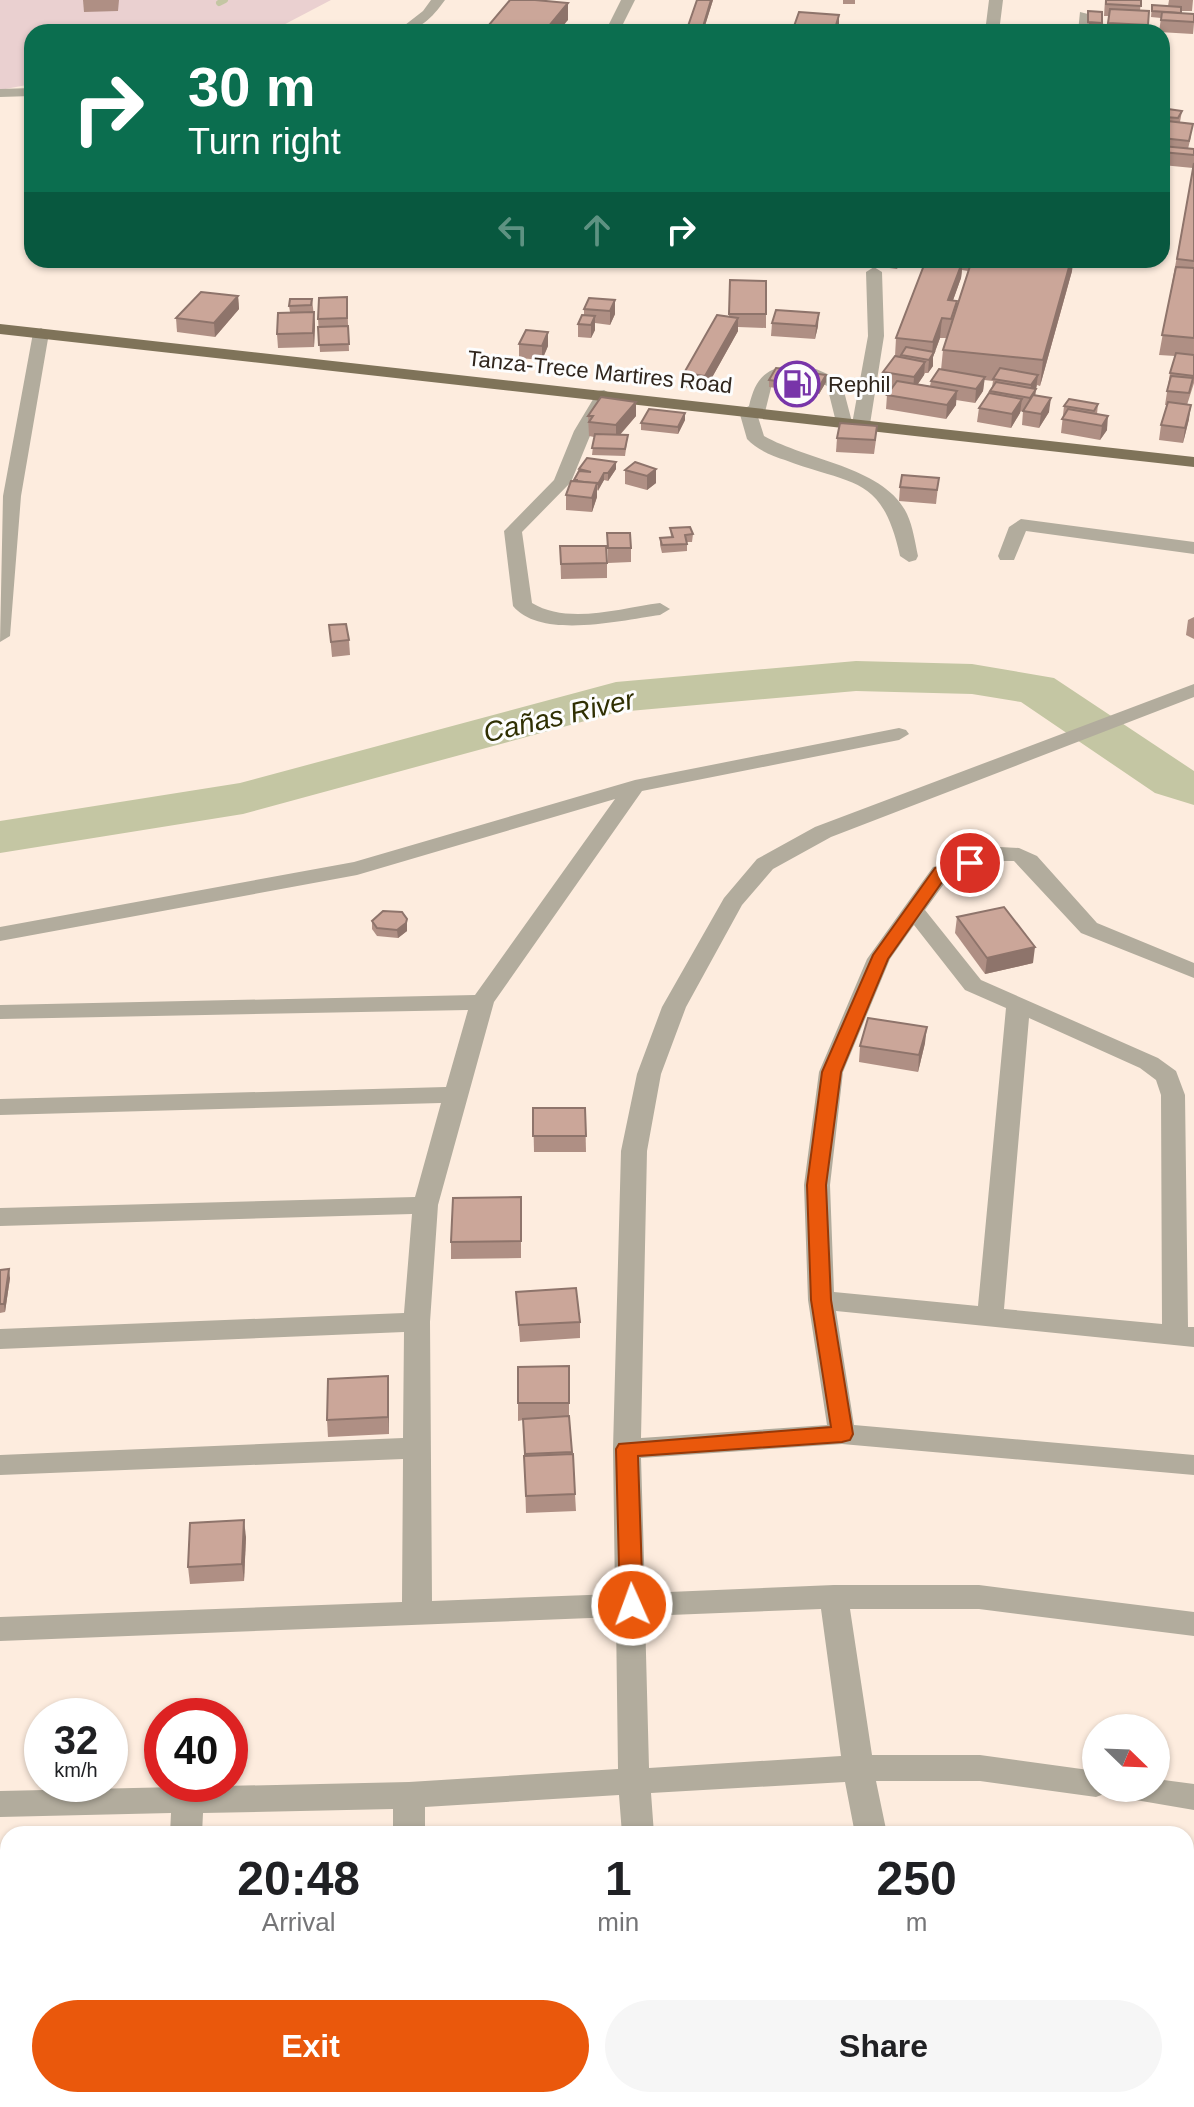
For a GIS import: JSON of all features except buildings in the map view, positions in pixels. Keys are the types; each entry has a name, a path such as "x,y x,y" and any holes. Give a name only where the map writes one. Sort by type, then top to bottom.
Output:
{"main road":[{"name":"Tanza-Trece Martires Road","path":"0,329 1194,462"}],"street":[{"path":"414,24 428,14 438,0"},
{"path":"616,24 628,0"},
{"path":"993,24 996,0"},
{"path":"1085,15 1085,24"},
{"path":"0,93 24,92"},
{"path":"852,423 876,336 874,272"},
{"path":"0,636 12,496 41,333"},
{"path":"852,423 835,384 826,377 804,371 778,371 772,375 764,383 752,412 756,439 785,454 846,473 869,484 891,502 898,515 909,556"},
{"path":"604,395 583,431 562,482 513,531 523,606 531,613 574,619 660,609"},
{"path":"1007,556 1021,525 1194,548"},
{"path":"637,1826 627,1449 634,1151 649,1074 674,1007 732,903 765,864 823,832 1190,692"},
{"path":"0,934 357,868 635,786 899,734"},
{"path":"417,1612 417,1322 425,1205 482,1002 635,786"},
{"path":"842,1434 821,1300 817,1185 831,1072 879,959 941,872 1000,854 1019,855 1029,861 1089,928 1194,971"},
{"path":"821,1300 1184,1336 1173,1095 1167,1076 1149,1063 973,985 914,910"},
{"path":"0,1012 482,1002"},
{"path":"990,1317 1018,1005"},
{"path":"0,1107 457,1095"},
{"path":"0,1217 425,1205"},
{"path":"0,1339 417,1322"},
{"path":"627,1449 842,1434 1194,1465"},
{"path":"0,1465 417,1448"},
{"path":"0,1629 834,1597 979,1597 1194,1624"},
{"path":"834,1597 858,1768 869,1826"},
{"path":"248,1799 409,1795 858,1768 980,1768 1082,1782"},
{"path":"1170,1794 1194,1797"},
{"path":"409,1795 409,1826"},
{"path":"0,1804 144,1802"},
{"path":"186,1826 187,1802"}],"shaded area":[{"path":"0,0 331,0 285,24 24,24 24,86 0,90"}],"waterway":[{"path":"219,3 225,0"},
{"name":"Cañas River","path":"0,837 243,798 616,697 856,676 972,679 1036,689 1174,782 1194,789"}],"place":[{"name":"Rephil","path":"797,384"}],"route":[{"path":"632,1605 627,1449 842,1434 821,1300 817,1185 831,1072 879,959 941,872 970,863"}]}
